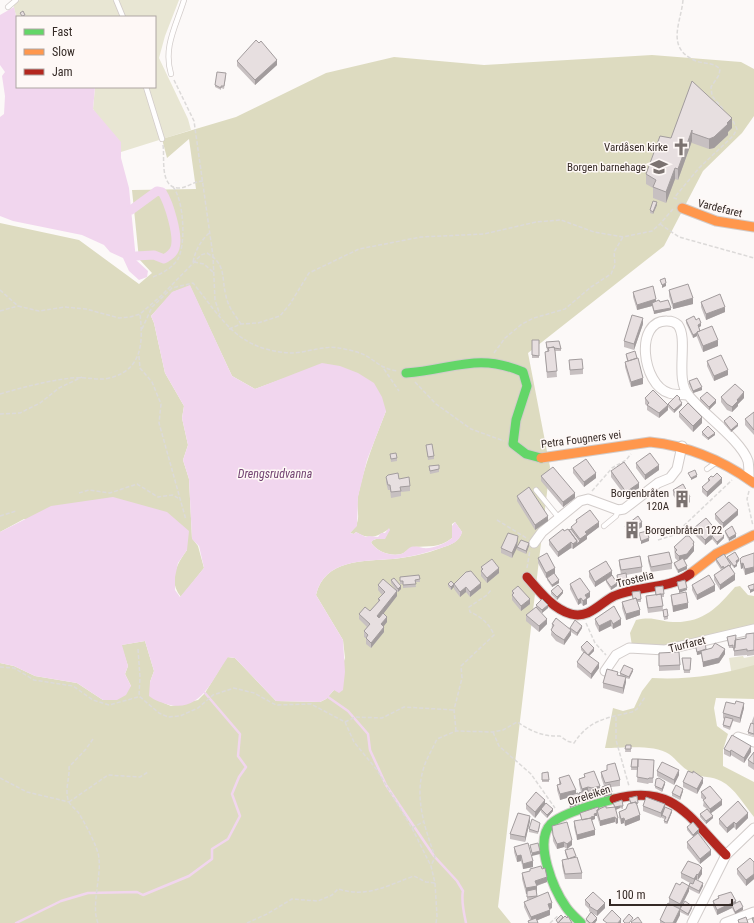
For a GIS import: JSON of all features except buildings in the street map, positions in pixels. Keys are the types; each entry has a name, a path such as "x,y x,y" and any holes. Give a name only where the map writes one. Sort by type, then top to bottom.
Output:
{"street":[{"name":"Vardefaret","path":"682,205 716,220 754,227"},
{"path":"687,395 669,393 658,387 651,375 646,360 646,342 649,332 656,324 663,321 671,321 677,324 681,331 682,373 687,395 741,449 748,461 752,482"},
{"path":"406,372 421,373 466,362 488,361 500,362 523,372 526,378 527,386 516,420 513,444"},
{"name":"Petra Fougners vei","path":"513,444 524,454 542,458 650,442 682,446 719,460 752,482"},
{"path":"534,543 542,532 580,501 588,499 618,510 624,509 658,483 670,478 677,469 682,446"},
{"name":"Trostelia","path":"583,615 594,611 612,597 627,591 680,580 696,571 710,558 725,548 754,534"},
{"path":"527,577 540,593 561,608 571,614 583,615"},
{"name":"Tiurfaret","path":"605,671 613,659 629,648 665,650 754,629"},
{"path":"738,736 754,742"},
{"name":"Orreleiken","path":"581,923 566,908 555,888 548,867 544,842 545,833 553,820 561,816 631,794 654,795 681,808 726,854"},
{"path":"693,923 726,854 754,828"},
{"path":"725,923 754,912"}],"lane":[{"path":"8,7 16,0"},
{"path":"116,0 123,16"},
{"path":"171,74 167,50 184,0"},
{"path":"146,88 162,139"},
{"path":"707,469 719,460"},
{"path":"536,490 559,518"},
{"path":"604,526 616,516 618,510"}],"path":[{"path":"683,0 677,24 677,39 683,53 696,61 716,65 720,69 720,75 710,87 712,96 726,112"},
{"path":"171,74 194,121 213,256 212,272 215,300 221,320"},
{"path":"674,198 699,168 733,136 737,129 730,118"},
{"path":"153,277 165,272 177,260 182,249 181,201 178,193 165,178 163,169 165,154 162,139"},
{"path":"173,187 180,189 196,182 203,181"},
{"path":"229,329 242,324 258,323 280,316 290,304 309,273 359,249 422,237 484,234 536,222 561,220 594,232 623,238 652,231 673,209 682,205"},
{"path":"660,224 679,237 754,258"},
{"path":"193,262 199,243 209,233"},
{"path":"488,361 505,338 522,324 534,318 565,309 591,287 611,274 615,265 614,252 623,238"},
{"path":"0,310 18,306 39,311 65,308 86,309 119,318 140,314 162,295 193,262 201,255 207,253 219,262 223,273 226,296 230,307 242,324"},
{"path":"193,262 204,264 212,272"},
{"path":"142,329 152,307 172,288 193,283 229,329 250,343 291,353 338,348 361,353 384,369 399,391"},
{"path":"0,290 18,306"},
{"path":"140,314 142,329 139,354 140,368 152,382 161,404 159,424 186,520"},
{"path":"0,394 46,381 84,376 103,380 124,374 133,365 139,354"},
{"path":"384,369 406,372 436,404 471,429 513,444"},
{"path":"0,414 20,413 40,403 59,388 84,376"},
{"path":"588,499 595,487 612,468 629,457 633,450 632,445"},
{"path":"658,540 674,535 722,491 739,473"},
{"path":"752,482 747,500 752,513 754,528"},
{"path":"79,493 89,490 110,493 137,484 158,496 173,495 181,500"},
{"path":"0,516 16,511"},
{"path":"497,520 534,543 530,550 527,577"},
{"path":"456,731 454,710 462,678 461,666 494,635 492,629 478,616 470,612 469,608 487,595 491,590"},
{"path":"583,615 595,643 603,654 613,659"},
{"path":"138,649 140,677 139,696"},
{"path":"0,667 14,668 34,680 73,686 93,700 109,705 139,696"},
{"path":"139,696 159,713 168,717 180,716 198,708 213,695 234,688 254,693 276,705 311,704 345,722 354,742 377,770 412,828 431,866 435,883 436,923"},
{"path":"431,866 435,857 423,821 420,792 424,765 437,739 456,731 492,732 503,730 517,722 530,731 549,737 560,736 567,741 574,743 589,725 637,709 645,697"},
{"path":"345,722 355,717 382,718 394,710 404,707 454,710"},
{"path":"616,717 616,740 631,794"},
{"path":"492,732 499,746 531,774 561,816"},
{"path":"69,802 67,783 70,778 69,766 86,749 92,739"},
{"path":"69,802 108,775 140,777 148,772"},
{"path":"0,778 27,792 69,802 78,812 99,857 99,888 95,916 98,923"},
{"path":"412,828 423,821"},
{"path":"247,923 267,914 292,899 318,901 332,895 338,889 352,893 365,893 414,876 426,882 435,883"},
{"path":"550,923 566,908"}],"shaded area":[{"path":"20,0 179,0 165,36 159,58 188,119 191,130 121,152 93,109 95,88 156,88 156,16 16,16 13,4"},
{"path":"652,55 741,62 754,69 754,116 742,133 703,171 664,246 528,353 550,467 498,907 511,923 0,923 0,663 14,666 35,676 77,683 103,700 131,686 125,674 128,666 121,645 145,641 154,671 150,682 164,703 171,706 198,700 205,693 227,657 235,658 276,701 320,702 326,699 334,690 345,658 343,640 316,595 320,583 327,574 336,568 347,564 370,560 393,559 430,552 454,543 462,532 455,522 452,524 452,538 447,541 434,546 412,547 397,555 380,551 371,542 386,536 389,529 381,534 370,537 356,532 354,534 350,533 357,524 357,502 363,474 386,411 285,378 255,389 232,376 190,286 173,292 151,316 154,323 165,373 184,406 182,418 188,445 183,460 189,479 192,538 198,546 204,568 181,597 177,591 174,579 177,567 187,550 24,519 0,532 0,223 79,240 139,284 152,273 139,259 132,190 196,189 189,139 167,158 162,139 236,117 326,73 394,57 484,65"},
{"path":"740,586 748,595 754,596 754,627 668,647 632,646 630,633 636,620 651,619 684,622 693,620 715,608 735,587"},
{"path":"743,656 744,658 754,656 754,672 732,676 729,658"},
{"path":"754,665 754,699 716,698 714,708 717,726 728,734 723,750 723,766 754,782 754,817 735,792 726,784 718,779 699,776 692,773 685,769 669,754 663,751 638,747 605,748 613,708 623,711 634,708 642,691 652,678 703,676 729,672"}],"water":[{"path":"14,7 16,16 16,88 95,88 93,109 121,142 121,158 129,188 136,260 148,271 147,277 139,280 129,271 123,258 110,252 104,245 82,235 13,221 0,216 0,117 4,114 5,96 2,76 5,72 0,65 0,15"},
{"name":"Drengsrudvanna","path":"190,285 232,376 255,389 322,363 340,366 358,373 374,383 382,397 386,411 367,460 358,497 357,526 350,533 354,534 356,532 366,537 378,537 381,533 385,533 389,528 390,530 385,539 375,539 371,542 380,551 397,555 411,547 431,548 439,546 452,538 452,526 455,522 462,532 454,543 448,546 418,555 347,564 336,568 327,574 320,583 316,595 343,640 345,672 343,690 339,693 334,690 326,699 320,702 276,701 235,658 228,657 210,686 195,700 186,705 176,706 163,703 149,696 150,682 154,671 145,641 122,645 128,666 125,674 131,686 126,695 117,700 103,700 77,683 35,676 14,666 0,663 0,532 51,506 113,497 167,512 189,531 187,550 178,563 175,577 175,590 180,597 204,568 199,546 192,539 189,479 183,460 188,445 182,418 184,406 165,373 154,323 151,316 172,292"}],"waterway":[{"path":"131,210 157,191 162,192 170,211 176,236 174,250 171,255 164,259 154,255 136,256"},
{"path":"16,923 61,901 88,893 137,892 143,895 189,876 212,859 212,849 228,839 240,816 232,794 239,777 246,767 238,756 240,734 205,693"},
{"path":"328,697 348,711 368,734 370,750 386,785 434,856 457,881 463,891 462,895 466,923"}],"traffic: fast":[{"path":"406,373 478,363 492,363 507,366 523,372 527,386 516,420 513,444 526,454 541,458"},
{"path":"581,923 566,907 551,878 545,854 544,842 546,832 551,824 563,816 580,809 614,799"}],"traffic: slow":[{"path":"682,208 716,221 754,227"},
{"path":"541,458 650,442 678,447 705,455 730,467 754,483"},
{"path":"690,574 716,554 754,535"}],"traffic: jam":[{"path":"527,577 541,594 552,604 564,612 577,615 594,610 614,596 633,590 672,583 690,574"},
{"path":"614,799 635,795 652,796 666,800 679,807 690,817 726,855"}],"place":[{"name":"Vardåsen kirke","path":"681,147"},
{"name":"Borgen barnehage","path":"659,167"},
{"name":"Borgenbråten 120A","path":"682,499"},
{"name":"Borgenbråten 122","path":"632,530"}]}
